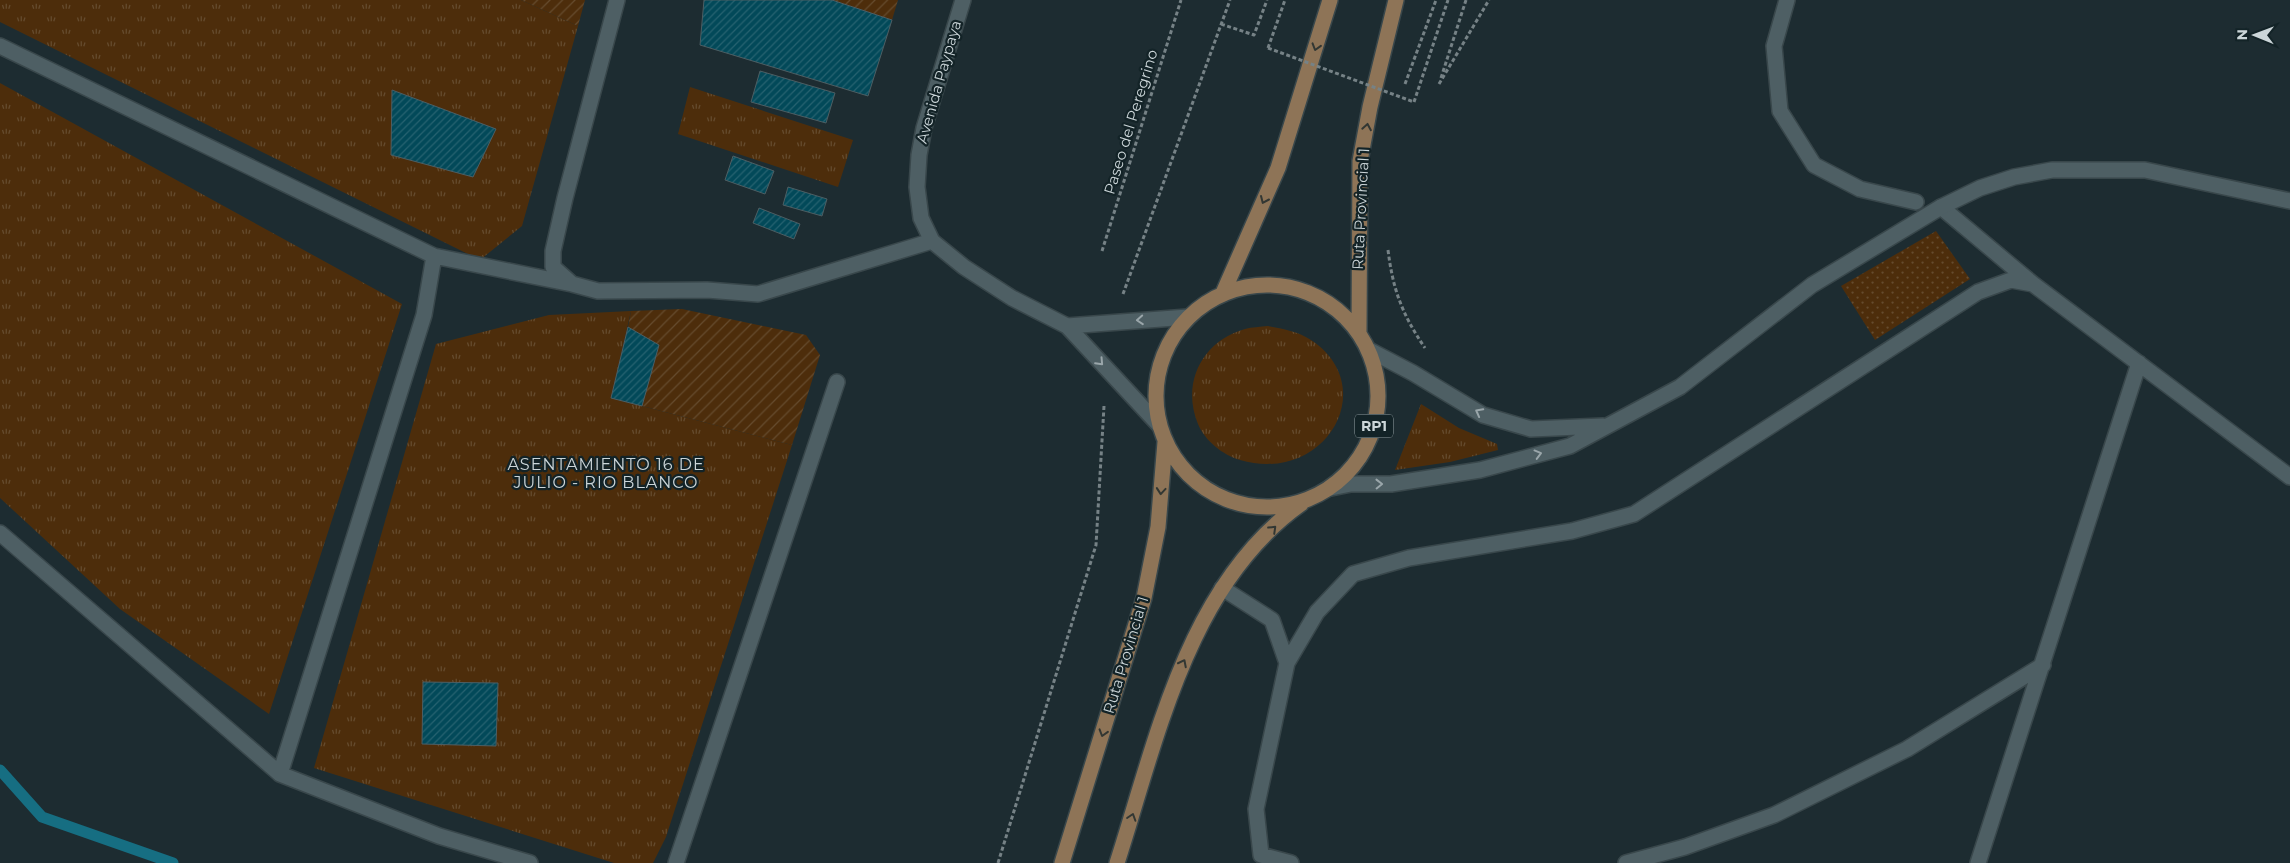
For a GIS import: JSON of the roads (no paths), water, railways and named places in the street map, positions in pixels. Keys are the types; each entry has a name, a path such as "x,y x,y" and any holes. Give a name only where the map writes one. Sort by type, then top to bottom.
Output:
{"main road":[{"path":"1223,293 1278,168 1330,0"},
{"name":"Ruta Provincial 1","path":"1359,332 1360,161 1370,107 1396,0"},
{"name":"Ruta Provincial 1","path":"1117,863 1177,676 1222,588 1252,549 1290,512 1331,488 1350,471 1360,457 1374,425 1378,400 1377,374 1369,350 1359,332 1338,310 1312,293 1283,285 1253,284 1223,293 1205,303 1188,316 1170,340 1159,366 1156,396 1159,425 1165,442 1180,466 1199,485 1223,499 1250,507 1278,508 1305,502"},
{"name":"Ruta Provincial 1","path":"1062,863 1144,598 1158,527 1165,442"}],"street":[{"path":"572,284 553,267 553,251 564,198 617,0"},
{"name":"Avenida Paypaya","path":"963,0 924,128 919,155 917,187 921,218 932,241 964,267 1012,298 1067,326"},
{"path":"1783,2 1774,46 1780,111 1814,166 1860,189 1916,202"},
{"path":"0,46 434,256 598,291 707,290 758,294 932,241"},
{"path":"1331,488 1351,484 1391,484 1480,470 1570,446 1680,387 1812,285 1941,208 1980,188 2014,177 2052,170 2145,170 2290,201"},
{"path":"1941,208 2034,284 2290,476"},
{"path":"280,774 424,315 434,256"},
{"path":"1291,863 1262,855 1256,809 1287,663 1317,612 1353,574 1409,558 1572,531 1634,514 1978,292 2011,280 2034,284"},
{"path":"1067,326 1188,316"},
{"path":"1067,326 1159,425"},
{"path":"1369,350 1413,373 1483,415 1531,429 1612,425"},
{"path":"1978,863 2139,363"},
{"path":"676,863 837,382"},
{"path":"0,533 280,774 439,836 530,863"},
{"path":"1222,588 1272,620 1287,663"},
{"path":"1626,863 1686,847 1774,815 1907,749 2042,665"}],"waterway":[{"path":"0,770 42,817 173,863"}],"district":[{"name":"ASENTAMIENTO 16 DE JULIO - RIO BLANCO","path":"606,473"}]}
